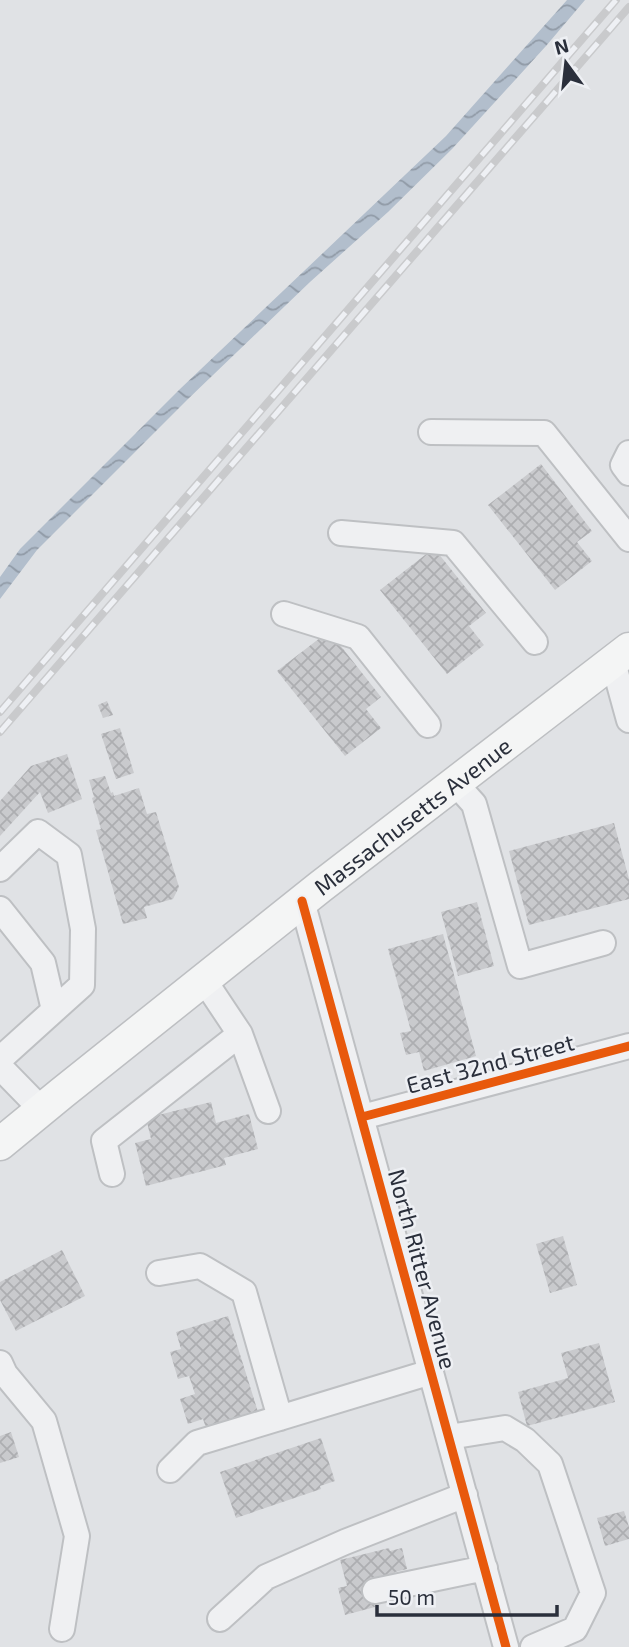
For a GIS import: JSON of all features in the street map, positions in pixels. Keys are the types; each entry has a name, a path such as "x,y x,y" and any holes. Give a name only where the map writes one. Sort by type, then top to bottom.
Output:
{"main road":[{"name":"Massachusetts Avenue","path":"0,1144 302,901 621,655"}],"street":[{"path":"431,432 544,433 629,539"},
{"path":"629,453 622,465 629,473"},
{"path":"341,534 453,543 535,642"},
{"path":"284,614 358,637 428,725"},
{"path":"621,655 629,720"},
{"path":"455,783 474,804 520,966 603,943"},
{"path":"0,869 38,832 69,855 83,929 82,985 0,1059"},
{"name":"North Ritter Avenue","path":"302,901 506,1647"},
{"path":"0,909 43,963 54,1010"},
{"path":"204,980 240,1034 268,1111"},
{"path":"112,1174 104,1141 240,1034"},
{"name":"East 32nd Street","path":"362,1116 629,1046"},
{"path":"0,1067 41,1109"},
{"path":"159,1273 200,1266 244,1292 279,1418"},
{"path":"0,1363 5,1374 44,1421 77,1536 62,1629"},
{"path":"170,1470 197,1444 431,1372"},
{"path":"449,1437 505,1428 525,1440 550,1464 593,1593 575,1629 533,1647"},
{"path":"220,1619 266,1577 345,1542 465,1496"},
{"path":"375,1591 485,1568"}],"water":[{"path":"567,0 585,0 452,149 188,399 37,550 0,599 0,577 20,549 180,389 446,136"}],"building":[{"path":"541,464 592,531 577,542 592,561 555,590 488,505"},
{"path":"434,548 486,613 469,626 484,645 447,674 380,590"},
{"path":"329,631 381,697 366,709 381,728 345,756 277,671"},
{"path":"107,701 113,715 103,718 98,705"},
{"path":"120,728 134,773 116,779 101,734"},
{"path":"67,754 82,799 48,813 40,792 0,836 0,801 31,766"},
{"path":"105,776 114,796 139,788 147,814 156,812 179,887 173,899 144,907 147,918 123,924 96,830 101,829 89,780"},
{"path":"614,823 629,879 629,899 529,925 509,851"},
{"path":"477,902 494,966 458,976 441,912"},
{"path":"443,934 476,1056 424,1071 419,1052 406,1055 400,1033 411,1031 388,949"},
{"path":"211,1102 216,1123 249,1114 258,1149 224,1158 226,1165 146,1186 135,1143 151,1139 146,1118"},
{"path":"563,1236 577,1285 550,1293 536,1244"},
{"path":"62,1250 85,1296 16,1331 0,1300 0,1282"},
{"path":"228,1316 258,1412 206,1428 203,1419 188,1424 180,1399 195,1394 189,1376 178,1379 170,1352 181,1349 176,1332"},
{"path":"599,1343 615,1402 527,1426 518,1392 568,1378 561,1353"},
{"path":"11,1432 19,1457 0,1463 0,1436"},
{"path":"321,1438 335,1481 320,1486 321,1489 236,1518 220,1472"},
{"path":"624,1511 629,1527 629,1539 605,1546 597,1518"},
{"path":"389,1548 390,1551 402,1548 407,1569 395,1572 396,1576 368,1583 375,1607 345,1615 338,1588 347,1586 340,1560"}],"railway":[{"path":"0,712 616,0"},
{"path":"0,732 629,7"}],"cycle path":[{"path":"302,901 506,1647"},
{"path":"362,1117 629,1046"}]}
